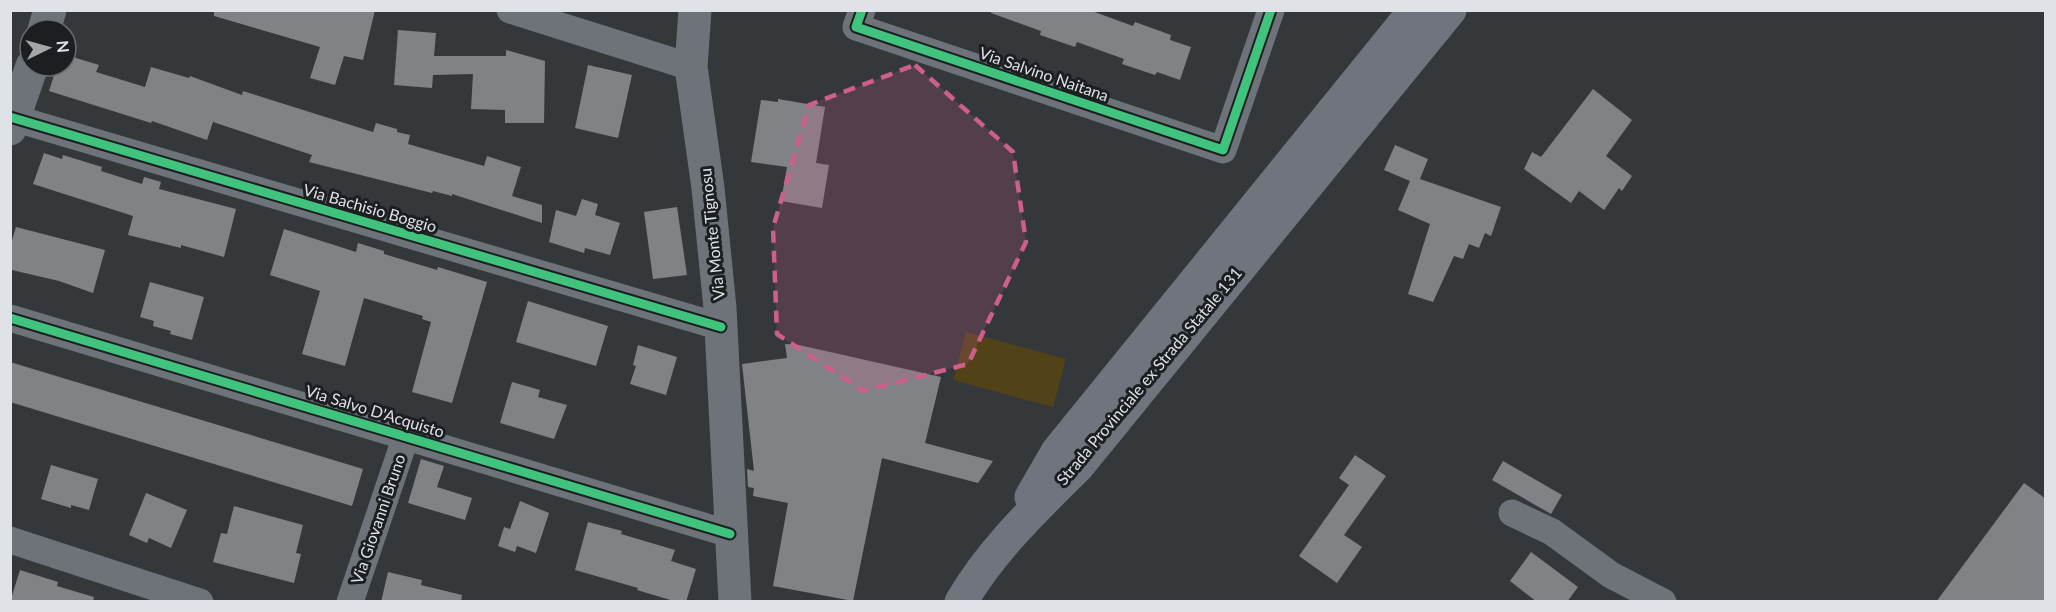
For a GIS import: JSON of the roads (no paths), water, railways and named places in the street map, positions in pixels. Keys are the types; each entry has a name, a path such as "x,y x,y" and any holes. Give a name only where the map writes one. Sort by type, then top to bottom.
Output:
{"main road":[{"name":"Strada Provinciale ex Strada Statale 131","path":"1011,533 1057,452 1414,10"},
{"name":"Strada Provinciale ex Strada Statale 131","path":"1011,533 1078,466 1450,10"},
{"path":"961,602 971,585 1011,533"}],"street":[{"path":"510,10 691,67"},
{"name":"Via Monte Tignosu","path":"695,10 691,67 708,188 721,327 735,602"},
{"name":"Via Salvino Naitana","path":"866,20 1222,150 1271,10"},
{"path":"12,121 28,78"},
{"name":"Via Bachisio Boggio","path":"12,121 721,327"},
{"name":"Via Salvo D'Acquisto","path":"10,318 730,534"},
{"name":"Via Giovanni Bruno","path":"350,602 406,436"},
{"path":"1512,513 1552,532 1611,576 1663,602"},
{"path":"10,540 200,602"}]}
